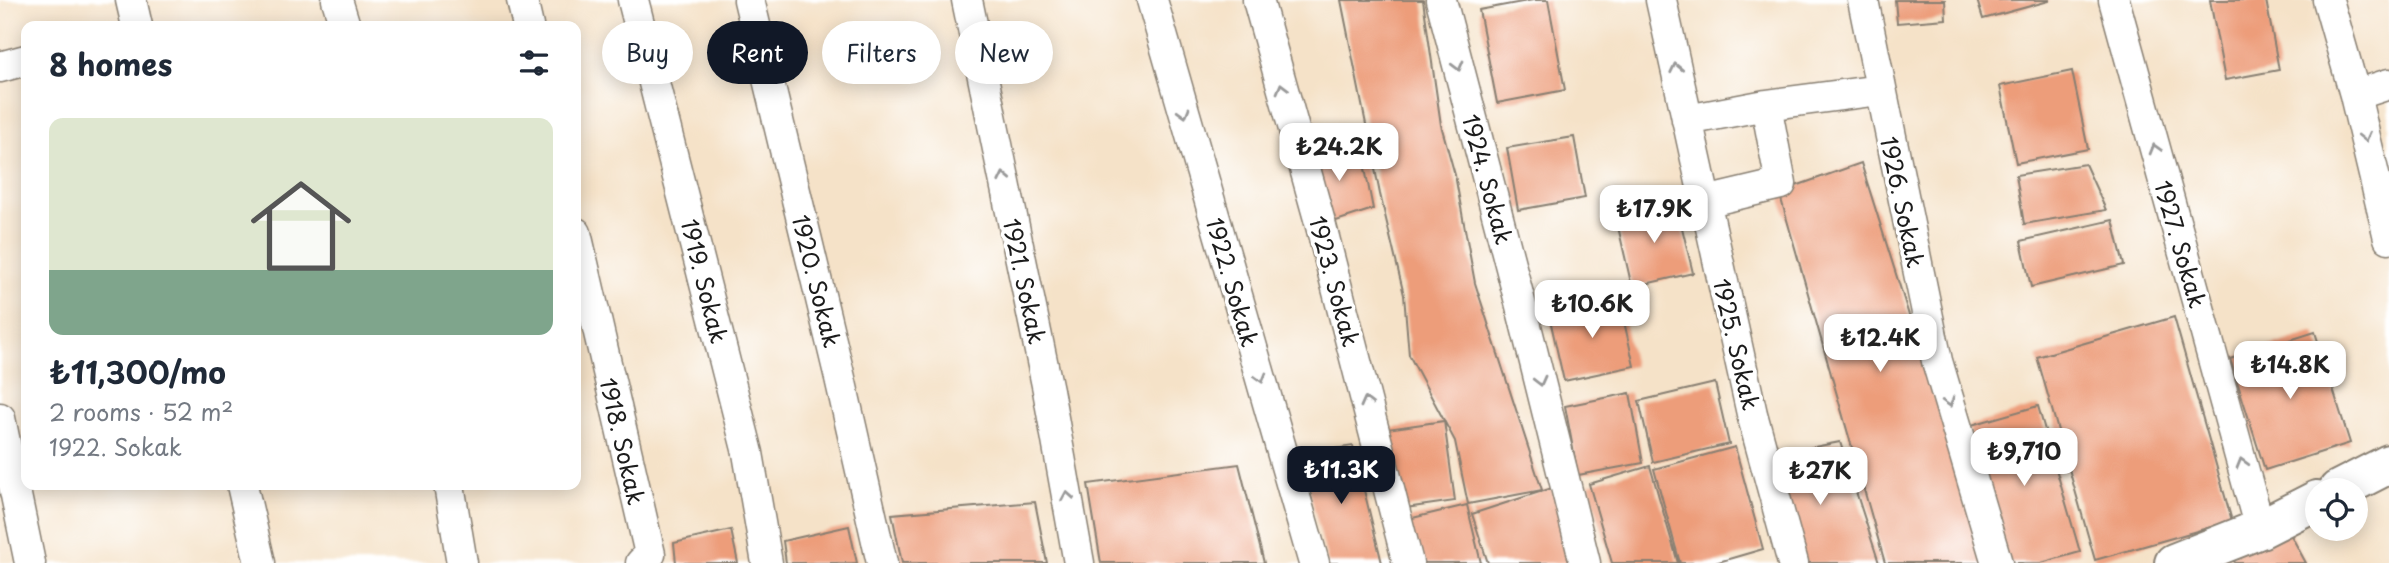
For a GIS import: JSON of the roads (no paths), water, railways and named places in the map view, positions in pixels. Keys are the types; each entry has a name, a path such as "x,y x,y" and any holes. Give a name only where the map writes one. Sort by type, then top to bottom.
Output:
{"street":[{"path":"131,0 136,21"},
{"path":"337,0 343,21"},
{"path":"522,0 527,21"},
{"name":"1919. Sokak","path":"633,0 748,453 767,563"},
{"name":"1920. Sokak","path":"749,0 882,563"},
{"name":"1921. Sokak","path":"967,0 1048,390 1079,563"},
{"name":"1922. Sokak","path":"1152,0 1314,563"},
{"name":"1923. Sokak","path":"1258,0 1321,226 1408,563"},
{"name":"1924. Sokak","path":"1441,0 1585,563"},
{"name":"1925. Sokak","path":"1661,0 1752,414 1793,563"},
{"name":"1926. Sokak","path":"1863,0 1937,360 1997,563"},
{"name":"1927. Sokak","path":"2114,0 2260,529"},
{"path":"2328,0 2355,95 2389,238"},
{"path":"0,67 21,61"},
{"path":"2355,95 2389,84"},
{"path":"1687,120 1766,105 1880,90"},
{"path":"1705,202 1781,184 1766,105"},
{"name":"1918. Sokak","path":"581,255 650,554 641,563"},
{"path":"0,418 30,563"},
{"path":"2362,478 2389,464"},
{"path":"244,490 260,563"},
{"path":"450,490 461,563"},
{"path":"2174,563 2260,529 2305,506"}]}
